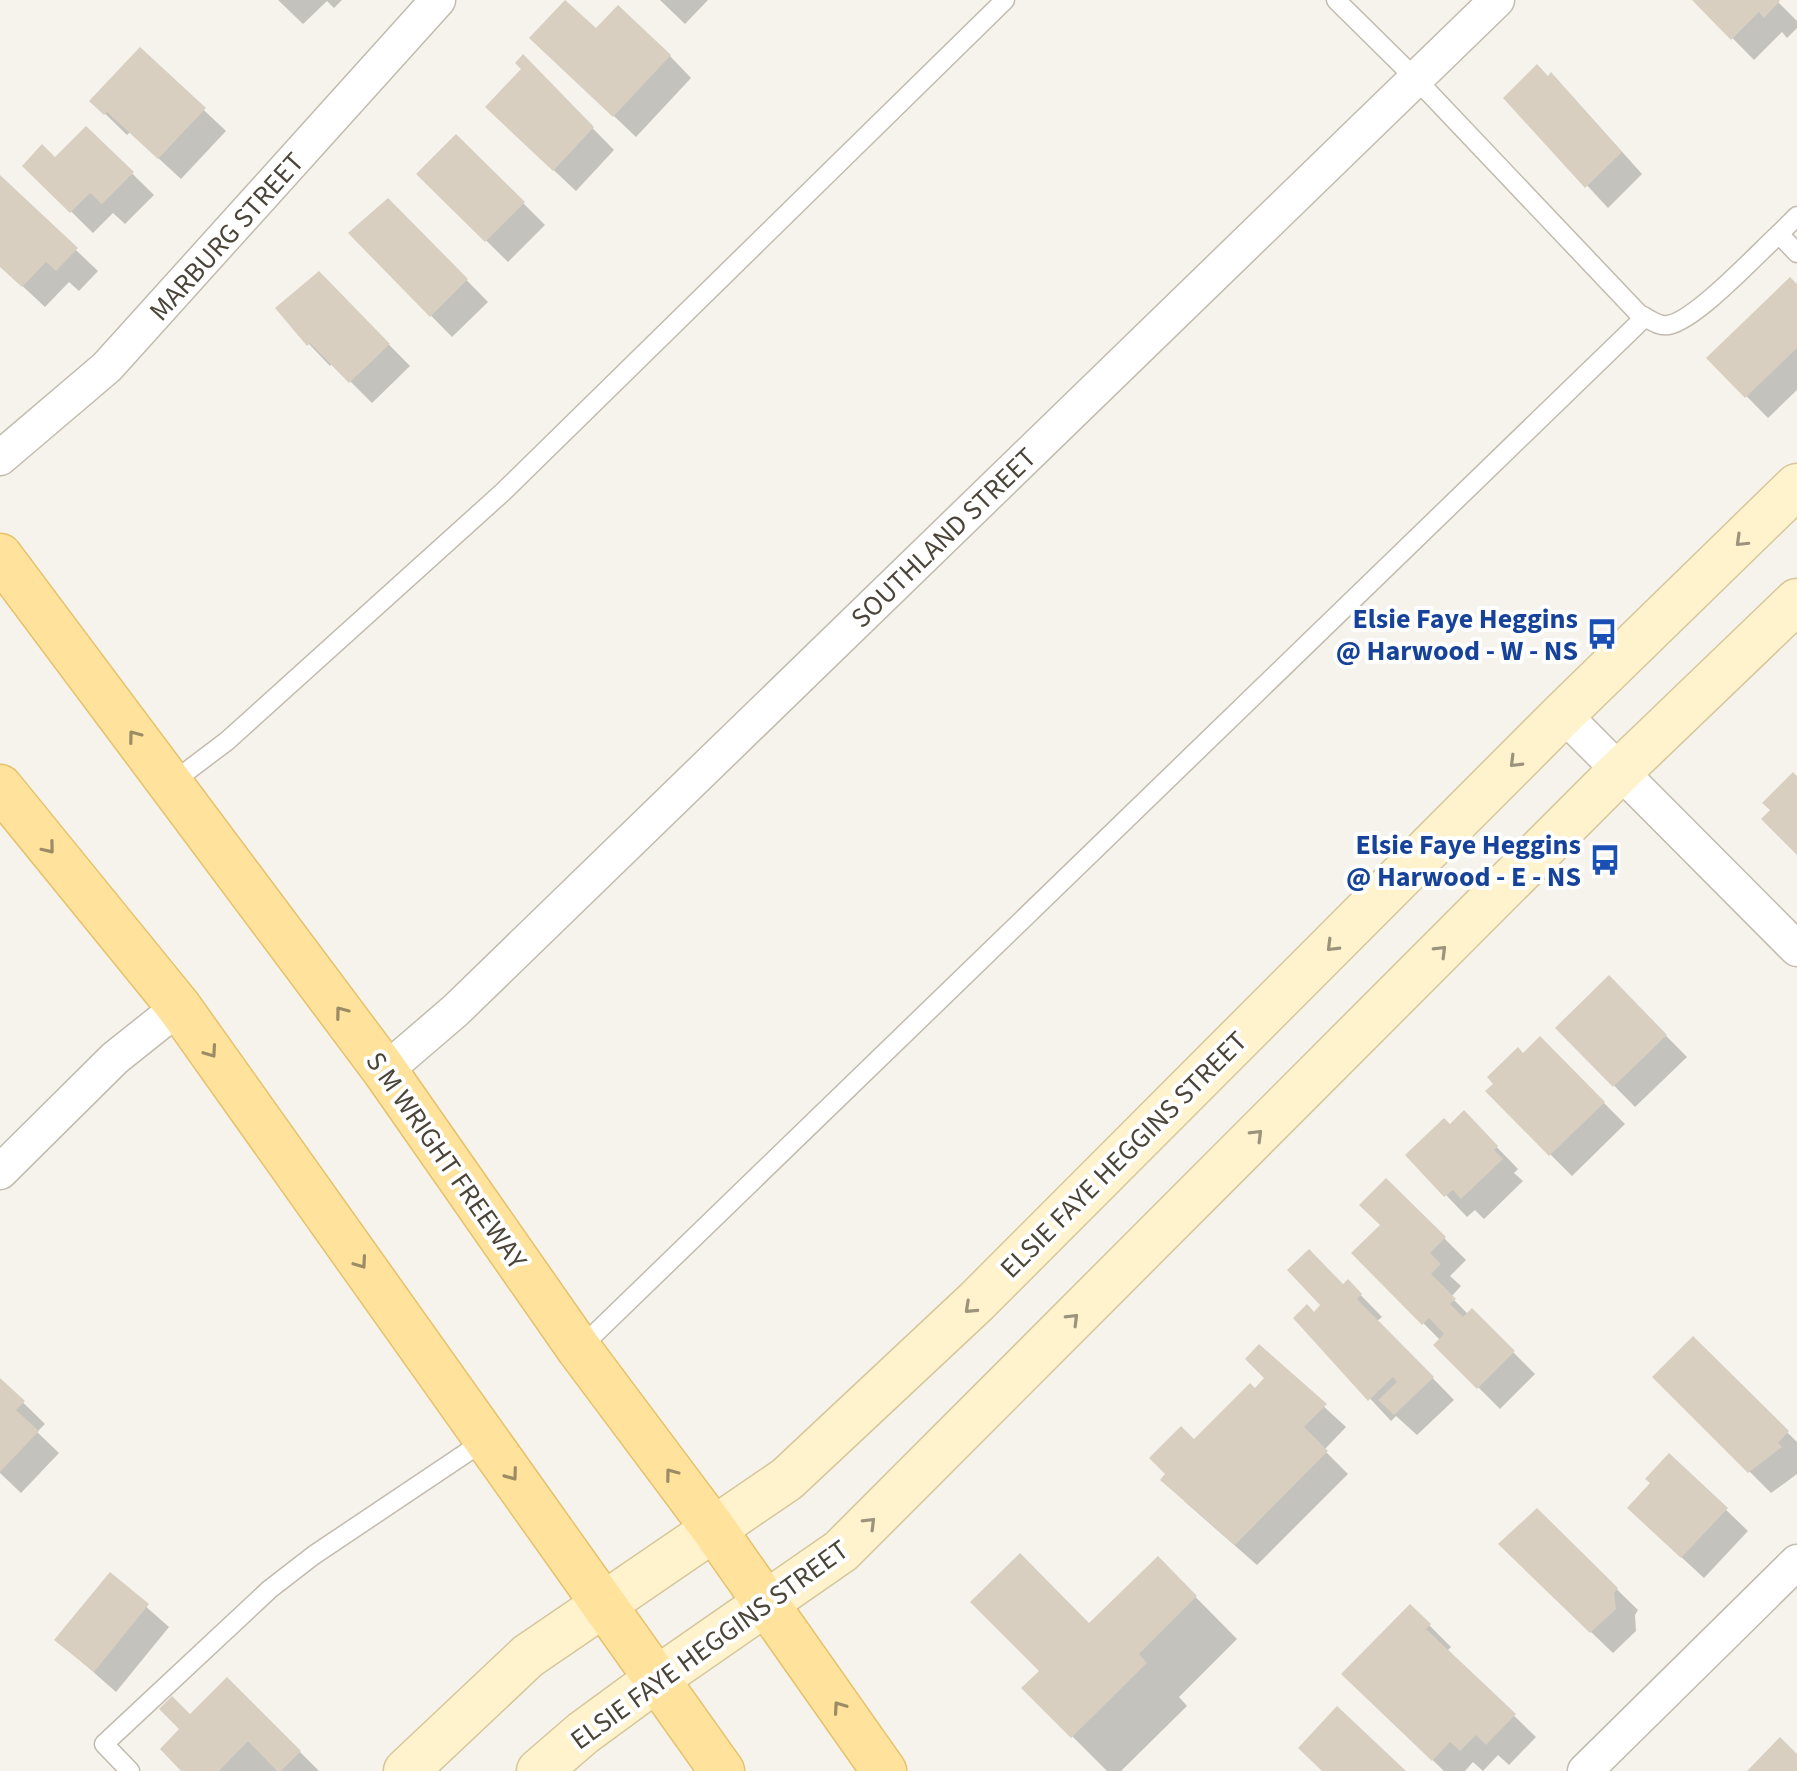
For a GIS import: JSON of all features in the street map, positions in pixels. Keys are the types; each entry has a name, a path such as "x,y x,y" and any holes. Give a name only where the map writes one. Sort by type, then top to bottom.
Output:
{"main road":[{"name":"ELSIE FAYE HEGGINS STREET","path":"406,1771 528,1656 787,1479 976,1302 1563,714 1797,486"},
{"name":"S M WRIGHT FREEWAY","path":"0,556 385,1071 579,1349 713,1528 884,1771"},
{"name":"ELSIE FAYE HEGGINS STREET","path":"539,1771 583,1733 658,1678 841,1551 1619,772 1797,601"},
{"path":"0,787 179,1007 722,1771"}],"street":[{"name":"MARBURG STREET","path":"0,458 107,367 438,0"},
{"name":"SOUTHLAND STREET","path":"385,1071 456,1010 1497,0"},
{"path":"1563,714 1797,949"},
{"path":"0,1172 115,1058 179,1007"},
{"path":"1585,1771 1797,1562"}],"lane":[{"path":"170,784 227,741 503,492 1005,0"},
{"path":"1336,0 1416,79 1628,303 1661,325 1688,317 1797,216"},
{"path":"1779,234 1797,253"},
{"path":"579,1349 1645,317"},
{"path":"130,1771 104,1744 248,1610 314,1555 487,1439"}],"building":[{"path":"565,0 596,28 618,5 671,55 613,117 529,38"},
{"path":"1692,0 1780,1 1764,18 1759,12 1731,40"},
{"path":"140,47 206,108 158,159 107,112 104,115 89,101"},
{"path":"523,54 594,127 553,171 485,107 521,69 515,63"},
{"path":"1537,64 1548,76 1551,72 1622,152 1585,188 1503,98"},
{"path":"86,126 134,172 102,204 90,193 70,213 22,166 42,144 55,157"},
{"path":"456,134 525,202 485,242 416,174"},
{"path":"0,175 78,248 56,271 46,262 22,287 0,267"},
{"path":"388,198 468,279 430,317 348,233"},
{"path":"319,271 390,344 349,383 310,343 307,346 275,308"},
{"path":"1790,277 1797,284 1797,348 1745,398 1706,358"},
{"path":"1793,772 1797,776 1797,855 1761,819 1770,810 1762,803"},
{"path":"1609,975 1667,1035 1613,1087 1555,1028"},
{"path":"1540,1036 1605,1102 1549,1156 1485,1091 1493,1084 1487,1077 1518,1047 1523,1053"},
{"path":"1464,1110 1498,1146 1494,1150 1503,1159 1461,1199 1453,1190 1444,1197 1405,1155 1444,1118 1450,1124"},
{"path":"1386,1178 1446,1237 1430,1253 1441,1264 1431,1274 1456,1299 1450,1304 1463,1317 1472,1308 1515,1351 1477,1389 1433,1345 1444,1334 1429,1318 1422,1325 1351,1253 1380,1225 1359,1205"},
{"path":"1309,1249 1343,1284 1348,1279 1362,1294 1357,1299 1434,1377 1394,1415 1378,1400 1397,1382 1393,1377 1368,1401 1293,1318 1307,1304 1314,1312 1320,1305 1287,1270"},
{"path":"1693,1336 1789,1431 1778,1443 1782,1447 1748,1473 1652,1377"},
{"path":"1259,1344 1327,1404 1304,1427 1328,1451 1235,1545 1160,1480 1165,1474 1149,1458 1181,1426 1194,1439 1250,1383 1255,1388 1264,1378 1245,1359"},
{"path":"0,1378 25,1401 16,1410 39,1431 0,1472"},
{"path":"1669,1453 1728,1508 1681,1558 1627,1508 1650,1483 1645,1479"},
{"path":"1537,1508 1618,1588 1614,1593 1616,1609 1590,1633 1498,1544"},
{"path":"1020,1553 1089,1623 1158,1556 1197,1596 1139,1654 1147,1663 1071,1738 1021,1688 1039,1671 970,1602"},
{"path":"110,1572 149,1604 94,1672 54,1640"},
{"path":"1410,1604 1431,1624 1426,1629 1516,1714 1486,1745 1476,1735 1460,1751 1450,1742 1432,1761 1341,1674"},
{"path":"227,1677 301,1751 281,1771 277,1771 248,1741 219,1771 181,1771 160,1749 179,1729 159,1709 172,1696 190,1714"},
{"path":"1337,1706 1406,1771 1322,1771 1298,1748"},
{"path":"1780,1737 1797,1754 1797,1771 1747,1771"}],"place":[{"name":"Elsie Faye Heggins @ Harwood - W - NS","path":"1602,634"},
{"name":"Elsie Faye Heggins @ Harwood - E - NS","path":"1605,860"}]}
